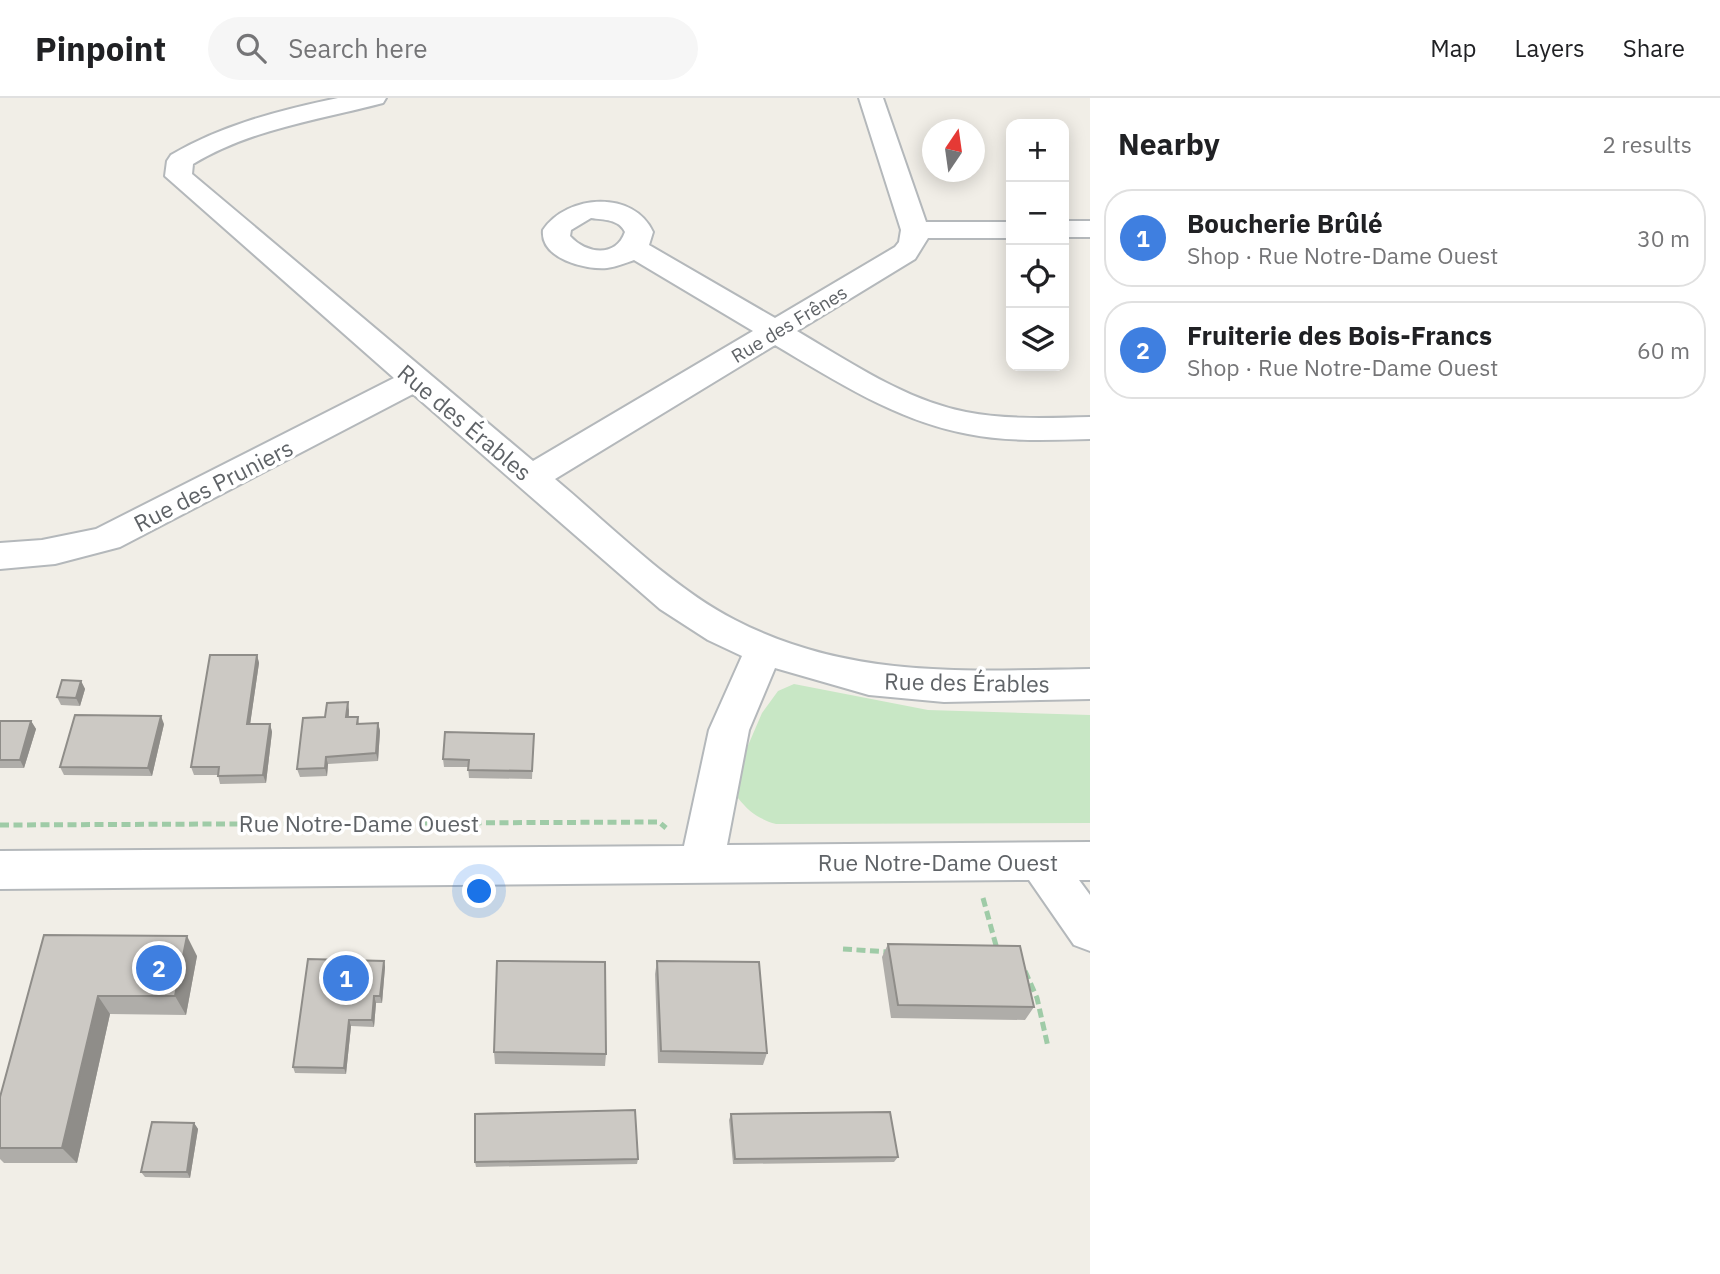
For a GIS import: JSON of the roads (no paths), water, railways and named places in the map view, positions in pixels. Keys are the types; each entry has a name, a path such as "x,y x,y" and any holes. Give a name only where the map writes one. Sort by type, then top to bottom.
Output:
{"street":[{"name":"Rue des Érables","path":"374,98 260,126 195,150 180,161 178,176 673,599 721,630 813,666 869,680 944,687 1090,684"},
{"path":"871,98 915,230 1006,230"},
{"path":"1069,229 1090,229"},
{"name":"Rue des Frênes","path":"531,478 905,253 913,243 915,230"},
{"path":"634,248 859,382 917,409 967,423 1020,429 1090,428"},
{"name":"Rue des Pruniers","path":"0,556 38,556 68,551 108,538 416,380"},
{"path":"702,863 729,730 764,649"},
{"path":"1040,861 1090,931"},
{"name":"Rue Notre-Dame Ouest","path":"0,870 1090,861"}],"place":[{"name":"Fruiterie des Bois-Francs","path":"159,968"},
{"name":"Boucherie Brûlé","path":"346,978"}]}
